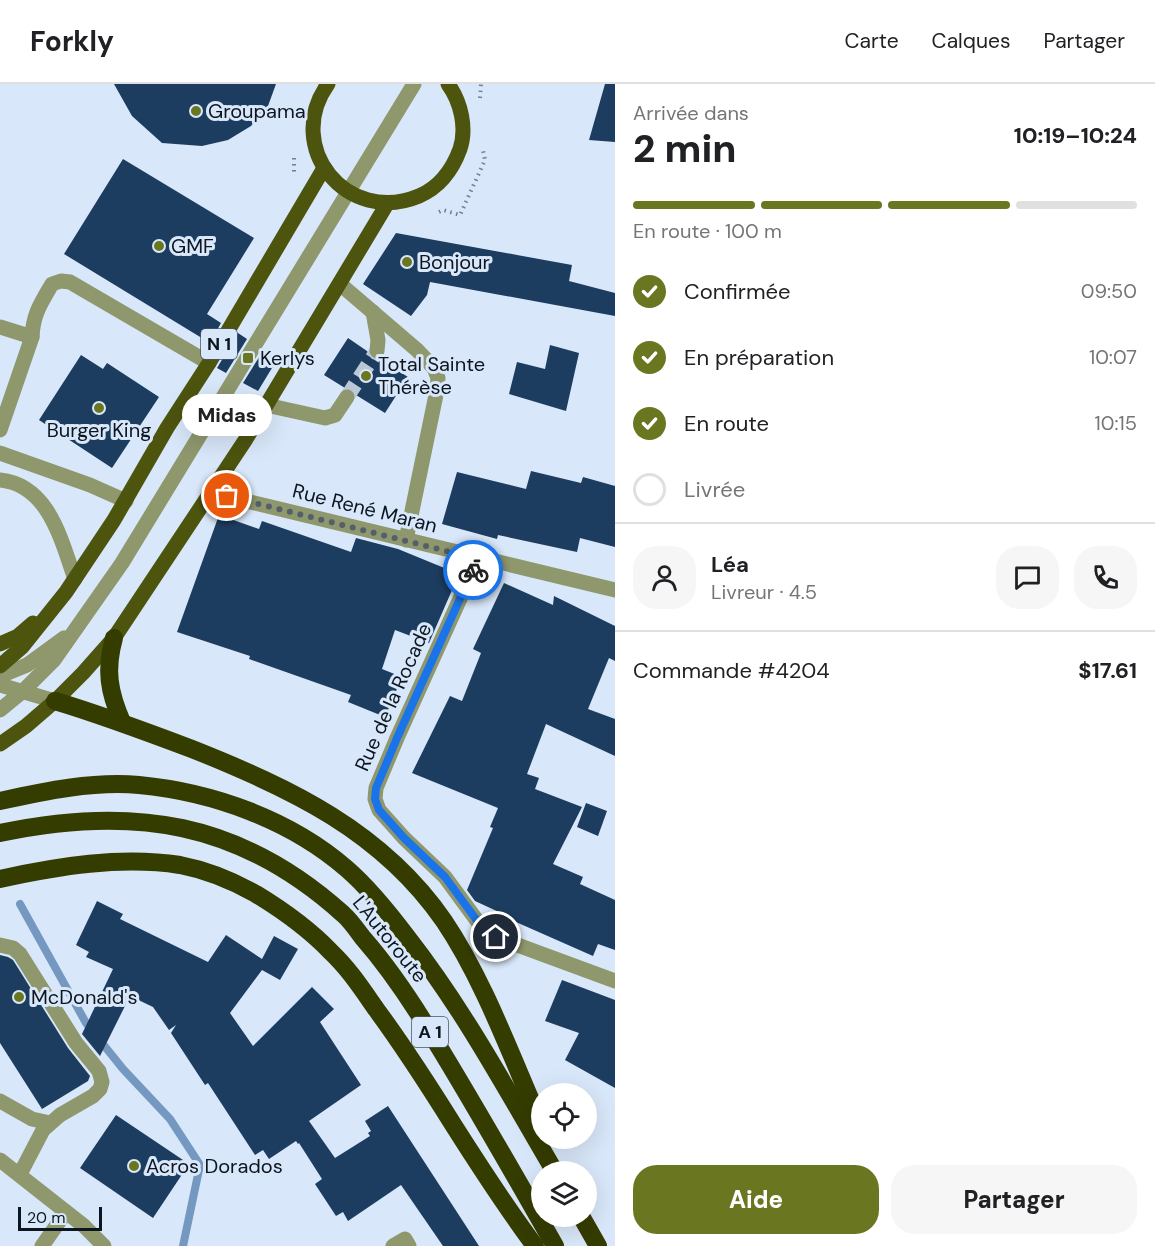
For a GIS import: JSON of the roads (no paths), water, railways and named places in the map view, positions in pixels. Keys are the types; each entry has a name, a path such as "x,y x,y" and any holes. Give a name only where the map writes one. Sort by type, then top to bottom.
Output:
{"highway":[{"path":"114,638 108,666 110,687 122,722"},
{"path":"55,701 122,722 285,788 321,808 382,851 422,892 445,922 492,1011 531,1101"},
{"name":"L'Autoroute","path":"0,801 80,786 138,785 175,790 238,807 277,824 319,848 369,891 427,962 462,1014 549,1161"},
{"name":"L'Autoroute","path":"0,833 58,823 127,821 156,823 190,829 225,840 261,855 304,883 344,915 377,953 409,997 555,1246"},
{"path":"0,879 66,867 144,862 181,866 214,875 282,909 333,953 356,979 407,1052 492,1186 535,1246"},
{"path":"587,1227 598,1246"}],"main road":[{"path":"328,84 316,107 313,122 313,138 317,154 334,182 347,192 373,202 387,204 407,201 426,193 442,181 454,165 461,146 463,126 451,85"},
{"name":"N 1","path":"0,666 22,647 66,592 126,501 167,428 209,363 324,168"},
{"path":"0,744 26,726 55,701 114,638 246,439 387,204"},
{"path":"0,644 18,636 66,592"}],"street":[{"path":"0,710 54,660 122,563 414,84"},
{"path":"0,430 32,337 36,310 52,284 61,281 70,282 209,363"},
{"path":"340,284 417,350 434,368 438,378 406,540"},
{"path":"373,312 378,340 377,351"},
{"path":"0,327 32,337"},
{"path":"266,405 325,418 335,415 347,397"},
{"path":"0,453 90,485 126,501"},
{"path":"0,480 11,481 23,487 34,494 45,506 59,533 75,579"},
{"name":"Rue René Maran","path":"209,492 478,559 615,590"},
{"name":"Rue de la Rocade","path":"478,559 397,738 376,788 375,799 379,810 404,838 445,877 487,931 496,937 615,981"},
{"path":"0,676 27,665 82,622"},
{"path":"0,685 55,701"},
{"path":"0,945 13,948 20,954 76,1043 99,1071 102,1082 100,1089 93,1096 50,1123 38,1138 20,1174"},
{"path":"0,1101 32,1119 50,1123"},
{"path":"0,1160 66,1212 104,1246"},
{"path":"42,1246 66,1212"},
{"path":"393,1246 405,1239 410,1246"}],"waterway":[{"path":"20,904 86,1023 123,1069 170,1119 200,1165 183,1246"}],"tunnel":[{"path":"347,397 377,351"}],"place":[{"name":"Groupama","path":"196,111"},
{"name":"GMF","path":"159,246"},
{"name":"Bonjour","path":"407,262"},
{"name":"Kerlys","path":"248,358"},
{"name":"Total Sainte Thérèse","path":"366,376"},
{"name":"Burger King","path":"99,408"},
{"name":"Midas","path":"227,496"},
{"name":"McDonald's","path":"19,997"},
{"name":"Acros Dorados","path":"134,1166"}]}
